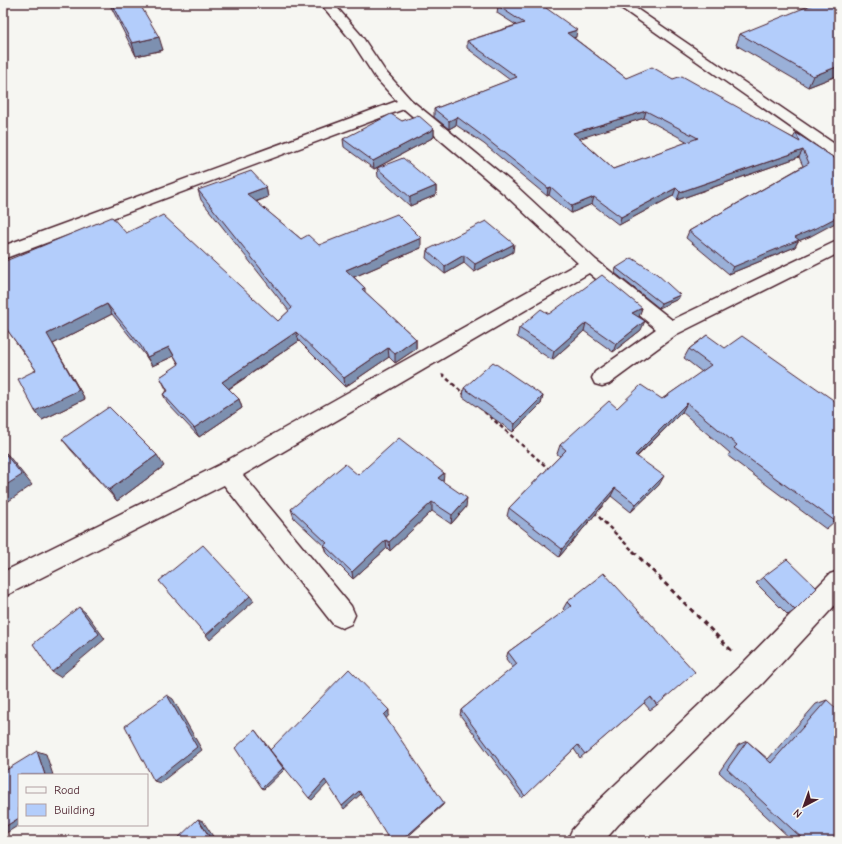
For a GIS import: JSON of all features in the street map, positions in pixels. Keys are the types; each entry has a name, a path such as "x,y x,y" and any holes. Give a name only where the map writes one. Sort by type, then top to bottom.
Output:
{"street":[{"path":"326,3 356,38 380,74 406,103 456,147 509,189 590,264 670,329"},
{"path":"620,3 839,154"},
{"path":"3,253 406,103"},
{"path":"602,378 670,329 839,246"},
{"path":"3,585 226,472 426,360 590,264"},
{"path":"226,472 342,615"},
{"path":"583,841 607,814 753,673 839,583"}],"path":[{"path":"426,360 471,400"},
{"path":"477,405 550,471"},
{"path":"589,507 753,673"}],"building":[{"path":"111,3 139,3 159,37 132,43"},
{"path":"511,3 539,3 577,30 567,33 626,78 652,67 673,79 682,76 800,142 796,133 839,161 839,216 795,237 799,240 733,267 689,231 809,163 803,150 680,192 676,188 621,217 594,197 572,206 551,187 548,188 457,117 449,121 434,109 517,77 467,41 524,23 498,6","holes":["646,111 698,138 613,169 573,133"]},
{"path":"816,3 839,3 839,66 813,76 740,34"},
{"path":"391,114 402,121 418,115 434,129 373,161 343,139"},
{"path":"403,158 436,186 410,197 377,168"},
{"path":"251,171 266,187 247,194 301,239 308,235 319,245 397,214 421,238 346,270 365,288 362,289 416,339 395,354 388,348 344,378 296,332 222,382 239,399 194,428 163,394 168,391 160,377 179,364 169,347 147,357 141,346 107,304 47,334 79,390 35,411 18,379 36,370 3,324 3,262 112,217 126,233 163,215 278,321 292,308 198,190"},
{"path":"486,221 514,244 475,264 464,255 445,266 427,250"},
{"path":"632,258 657,274 680,295 661,303 616,268"},
{"path":"602,275 642,308 632,313 645,321 616,344 586,323 554,351 519,328 541,309 549,314"},
{"path":"707,335 725,348 742,336 839,404 839,517 835,521 734,448 737,445 687,403 635,455 664,476 636,504 615,488 562,549 509,508 566,450 560,445 609,401 617,408 641,385 662,399 711,365 689,349"},
{"path":"493,362 543,396 515,424 464,388"},
{"path":"109,407 157,455 109,490 62,439"},
{"path":"399,438 444,473 438,478 467,498 452,515 432,502 389,542 386,540 352,572 324,545 327,543 291,509 345,464 358,475"},
{"path":"3,451 22,475 3,487"},
{"path":"203,545 250,596 206,635 159,581"},
{"path":"787,559 817,588 795,610 763,577"},
{"path":"604,573 695,672 657,705 651,697 585,754 578,745 525,796 461,710 517,664 508,652 571,606 567,602"},
{"path":"79,607 99,634 52,672 33,644"},
{"path":"349,669 389,710 384,715 444,803 401,841 390,841 359,791 342,806 325,780 309,798 270,750"},
{"path":"167,695 197,747 154,781 125,726"},
{"path":"827,700 839,711 839,841 805,841 727,769 747,741 771,763"},
{"path":"255,730 283,768 262,788 235,748"},
{"path":"37,751 45,774 18,774 18,819 3,828 3,772"},
{"path":"198,819 212,841 175,841"}]}
